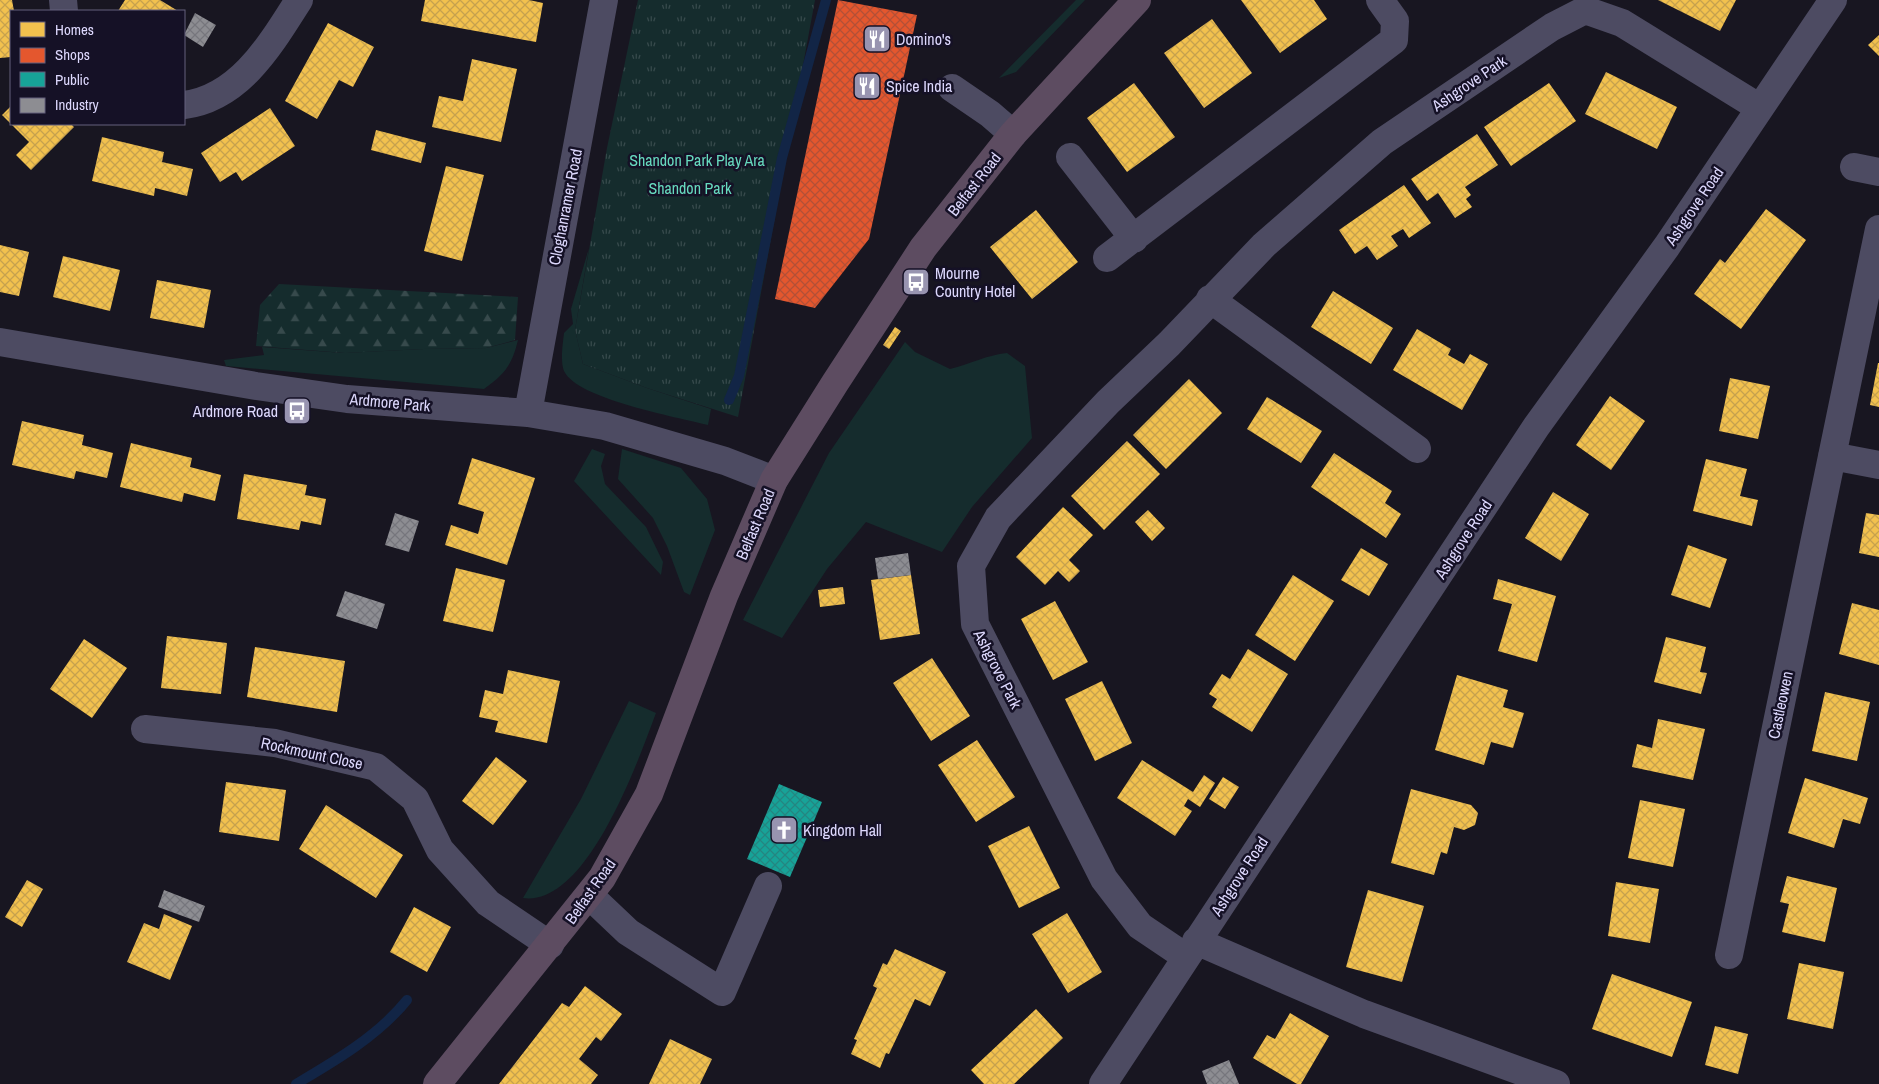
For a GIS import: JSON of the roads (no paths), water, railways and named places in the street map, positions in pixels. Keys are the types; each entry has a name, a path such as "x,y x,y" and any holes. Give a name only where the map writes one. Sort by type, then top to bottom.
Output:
{"highway":[{"name":"Belfast Road","path":"437,1084 550,946 602,878 649,794 724,596 774,480 923,248 1013,134 1137,0"}],"street":[{"path":"185,106 199,103 230,88 268,48 298,0"},
{"name":"Cloghanramer Road","path":"528,413 604,0"},
{"path":"1108,258 1394,40 1396,21 1380,0"},
{"name":"Ashgrove Road","path":"1104,1084 1536,427 1667,246 1833,0"},
{"name":"Ashgrove Park","path":"1556,1084 1191,949 1140,926 1104,878 975,624 971,566 998,518 1108,402 1169,344 1210,299 1264,245 1382,142 1552,27 1585,10 1622,23 1760,108"},
{"path":"952,88 990,114 1013,134"},
{"path":"1070,157 1134,239"},
{"name":"Castleowen","path":"1729,955 1879,230"},
{"path":"1210,299 1417,449"},
{"name":"Ardmore Park","path":"0,342 256,386 347,398 528,413 630,433 725,462 774,480"},
{"path":"1832,456 1879,465"},
{"name":"Rockmount Close","path":"145,729 275,743 376,767 415,799 440,850 488,903 550,946"},
{"path":"590,896 628,932 722,992 768,886"}],"waterway":[{"path":"729,400 739,376 782,158 826,0"},
{"path":"296,1084 355,1047 383,1025 407,1000"}],"place":[{"name":"Domino's","path":"877,39"},
{"name":"Spice India","path":"867,86"},
{"name":"Mourne Country Hotel","path":"916,282"},
{"name":"Ardmore Road","path":"297,411"},
{"name":"Kingdom Hall","path":"784,830"}],"park label":[{"name":"Shandon Park Play Ara","path":"697,160"},
{"name":"Shandon Park","path":"690,188"}]}
